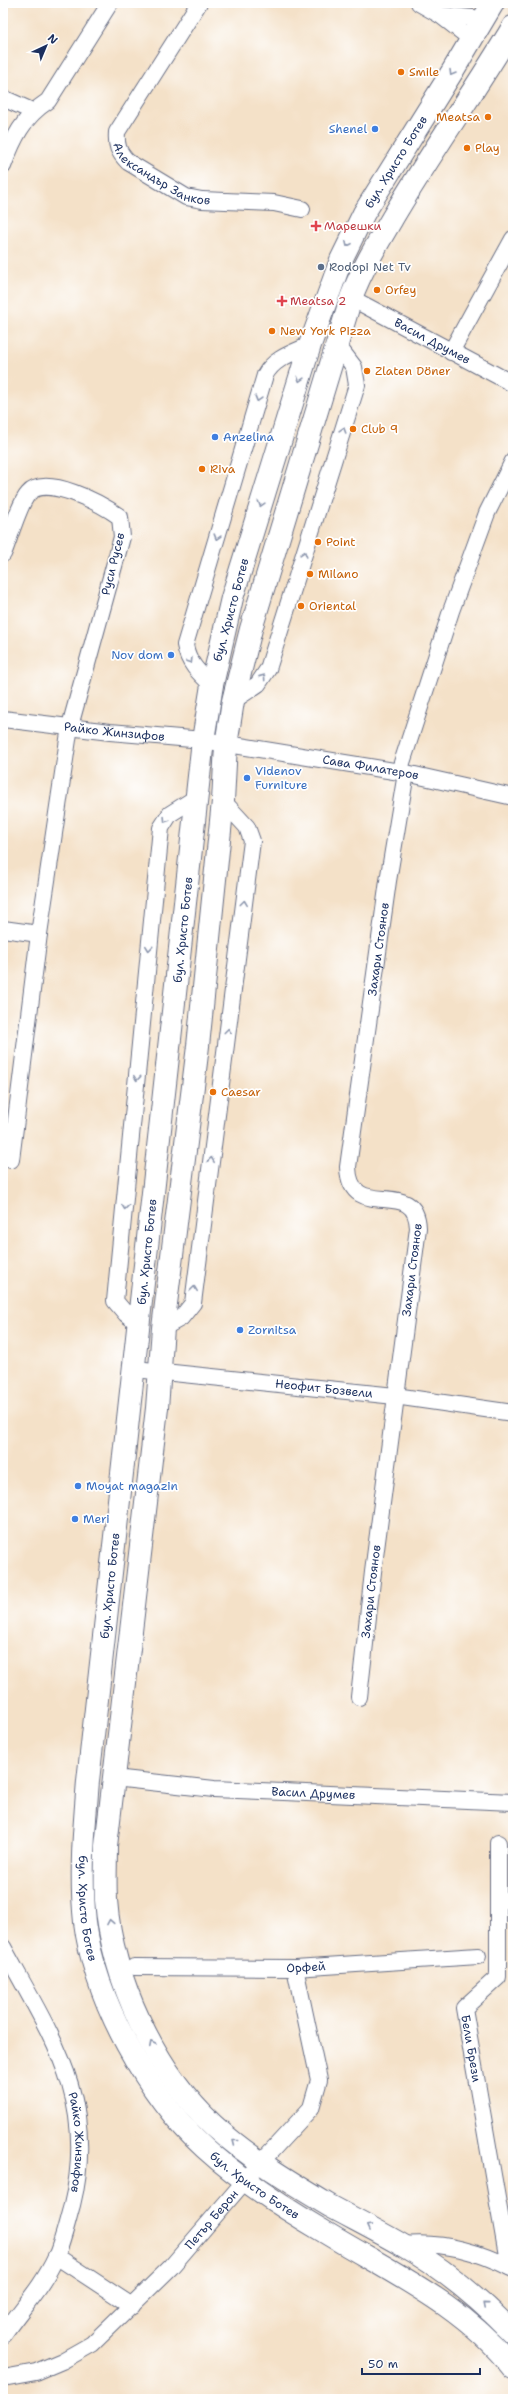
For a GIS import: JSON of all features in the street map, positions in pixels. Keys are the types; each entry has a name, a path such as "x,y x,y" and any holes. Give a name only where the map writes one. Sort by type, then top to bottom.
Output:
{"main road":[{"path":"488,11 512,32"},
{"name":"бул. Христо Ботев","path":"488,11 364,213 341,260 310,345 232,598 212,685 203,740 82,1852 86,1925 101,1986 129,2050 169,2109 204,2147 246,2182 323,2231 422,2287 470,2324 513,2368"},
{"name":"бул. Христо Ботев","path":"512,32 505,56 427,158 362,270 351,298 338,346 251,629 233,701 226,745 223,801 198,1046 163,1328 160,1373 106,1846 106,1900 118,1964 139,2019 161,2061 213,2125 261,2162 330,2205 403,2245 453,2279 487,2306 513,2333"},
{"path":"471,39 505,56"}],"street":[{"path":"3,166 12,142 32,111 48,102 110,3"},
{"name":"Александър Занков","path":"199,3 117,132 116,144 120,155 128,162 186,197 202,200 274,203 302,209"},
{"path":"419,3 440,15 471,39"},
{"path":"440,15 488,11"},
{"path":"3,98 32,111"},
{"path":"451,352 513,239"},
{"name":"Васил Друмев","path":"351,298 513,384"},
{"path":"212,685 193,666 187,655 185,645 265,375 269,367 277,360 310,345"},
{"path":"233,701 258,684 268,669 357,385 354,367 338,346"},
{"path":"403,772 451,611 487,513 513,461"},
{"name":"Руси Русев","path":"3,554 26,495 39,486 53,487 106,506 120,517 122,537 70,726 39,934 10,1160"},
{"name":"Райко Жинзифов","path":"3,718 203,740 226,745"},
{"name":"Сава Филатеров","path":"226,745 403,772 513,797"},
{"name":"Захари Стоянов","path":"359,1697 395,1396 418,1228 418,1216 413,1207 404,1202 360,1195 353,1190 348,1180 348,1167 403,772"},
{"path":"139,1324 126,1314 116,1301 161,828 170,814 197,797"},
{"path":"163,1328 181,1318 192,1303 252,841 247,826 223,801"},
{"path":"3,929 39,934"},
{"name":"Неофит Бозвели","path":"135,1369 160,1373 395,1396 513,1413"},
{"name":"Васил Друмев","path":"114,1778 214,1788 513,1802"},
{"name":"Бели Брези","path":"498,1843 498,1977 464,2008 511,2268"},
{"name":"Райко Жинзифов","path":"3,1947 53,2039 68,2074 76,2107 81,2145 78,2179 56,2256 42,2283 3,2334"},
{"name":"Орфей","path":"134,1967 295,1968 478,1956"},
{"name":"Петър Берон","path":"3,2378 24,2375 62,2361 92,2344 171,2267 246,2182 261,2162 311,2108 319,2080 295,1968"},
{"path":"403,2245 444,2245 482,2254 511,2268"},
{"path":"56,2256 132,2306"}],"place":[{"name":"Smile","path":"401,72"},
{"name":"Meatsa","path":"488,117"},
{"name":"Shenel","path":"375,129"},
{"name":"Play","path":"467,148"},
{"name":"Марешки","path":"316,226"},
{"name":"Rodopi Net Tv","path":"321,267"},
{"name":"Orfey","path":"377,290"},
{"name":"Meatsa 2","path":"282,301"},
{"name":"New York Pizza","path":"272,331"},
{"name":"Zlaten Döner","path":"367,371"},
{"name":"Club 9","path":"353,429"},
{"name":"Anzelina","path":"215,437"},
{"name":"Riva","path":"202,469"},
{"name":"Point","path":"318,542"},
{"name":"Milano","path":"310,574"},
{"name":"Oriental","path":"301,606"},
{"name":"Nov dom","path":"171,655"},
{"name":"Videnov Furniture","path":"247,778"},
{"name":"Caesar","path":"213,1092"},
{"name":"Zornitsa","path":"240,1330"},
{"name":"Moyat magazin","path":"78,1486"},
{"name":"Meri","path":"75,1519"}]}
